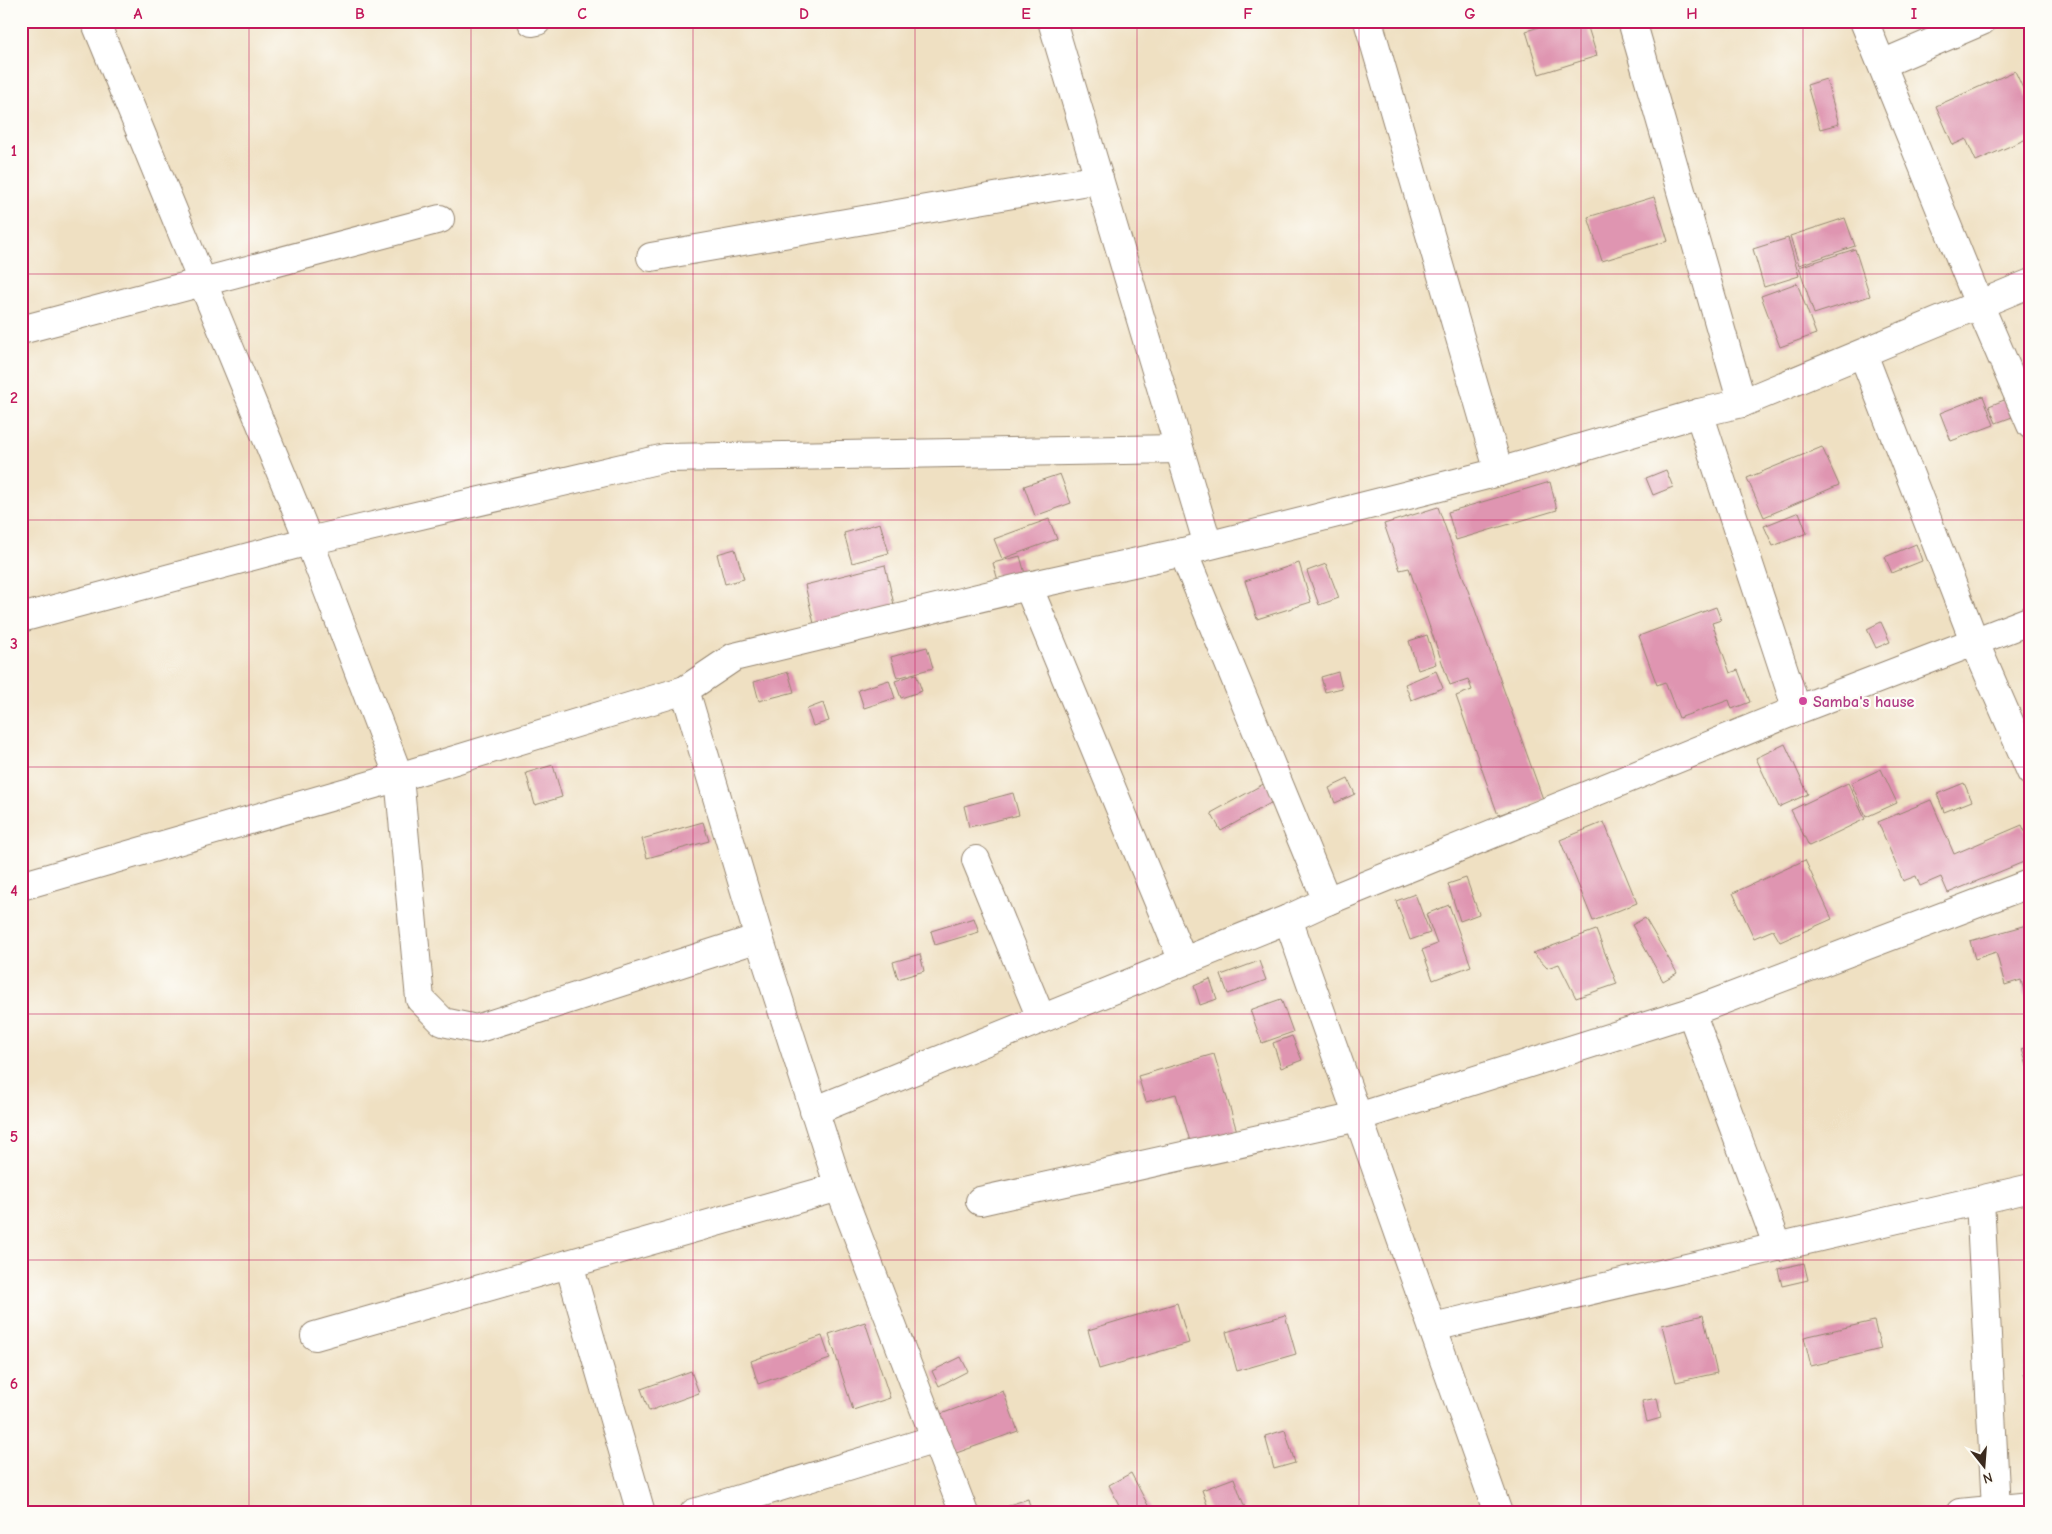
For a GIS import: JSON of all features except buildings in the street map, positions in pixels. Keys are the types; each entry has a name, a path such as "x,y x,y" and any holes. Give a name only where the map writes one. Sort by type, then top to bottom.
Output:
{"street":[{"path":"95,21 309,541 399,777 420,1000 443,1022 476,1028 759,938"},
{"path":"1052,21 1208,544"},
{"path":"1368,21 1499,472"},
{"path":"1632,21 1742,403"},
{"path":"1864,21 1979,304 2031,425"},
{"path":"1882,64 1982,21"},
{"path":"651,257 1099,179"},
{"path":"21,330 440,219"},
{"path":"21,886 399,777 685,690 734,657 1028,586 1183,552 1208,544 1499,472 1698,413 1742,403 2031,283"},
{"path":"1863,354 1975,643 2031,772"},
{"path":"1698,413 1797,710"},
{"path":"21,618 309,541 665,458 1179,449"},
{"path":"1183,552 1327,901"},
{"path":"1028,586 1183,961"},
{"path":"814,1111 1797,710 2031,620"},
{"path":"685,690 759,938 839,1187 964,1513"},
{"path":"976,860 1041,1018"},
{"path":"980,1201 1358,1117 1691,1012 2031,883"},
{"path":"1288,919 1498,1513"},
{"path":"1691,1012 1778,1247"},
{"path":"316,1336 839,1187"},
{"path":"1433,1328 2031,1188"},
{"path":"1980,1200 1996,1509"},
{"path":"569,1264 641,1513"},
{"path":"694,1513 936,1440"},
{"path":"1960,1513 2031,1506"}],"place":[{"name":"Samba's hause","path":"1803,701"}]}
